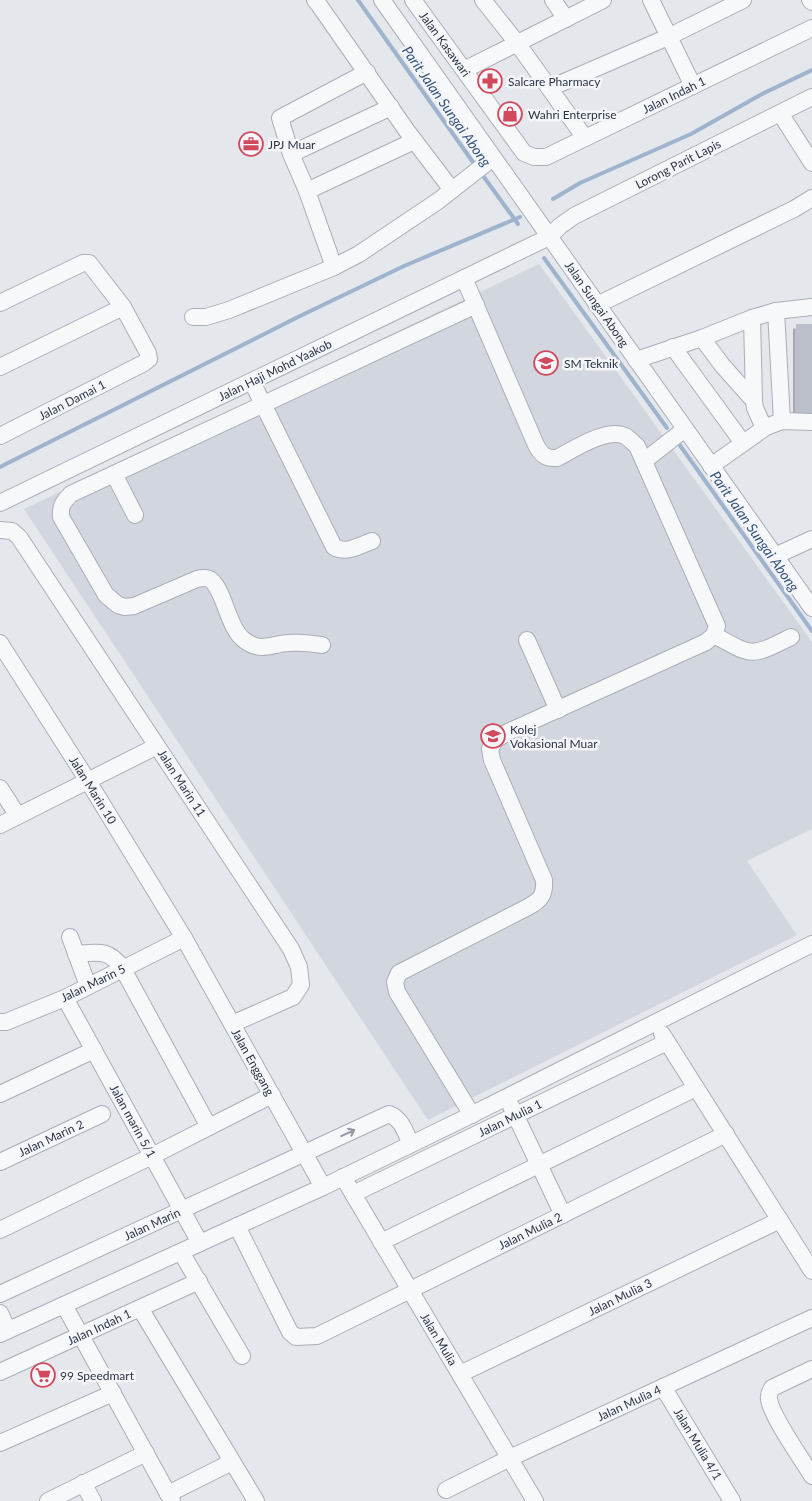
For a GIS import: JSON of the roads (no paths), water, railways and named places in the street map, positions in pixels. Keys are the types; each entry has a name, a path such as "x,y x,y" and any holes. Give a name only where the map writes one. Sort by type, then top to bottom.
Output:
{"street":[{"path":"315,0 320,4 414,141 452,190"},
{"name":"Jalan Sungai Abong","path":"382,0 488,161 549,237 812,608"},
{"name":"Jalan Kasawari","path":"413,0 524,153 534,157"},
{"path":"484,0 585,138"},
{"path":"553,0 566,19"},
{"path":"464,70 602,0"},
{"path":"651,0 693,86"},
{"path":"550,88 668,37 743,0"},
{"name":"Jalan Indah 1","path":"534,157 546,157 812,28"},
{"path":"334,267 307,191 291,154 280,118 367,72"},
{"name":"Lorong Parit Lapis","path":"549,237 574,216 812,97"},
{"path":"291,154 391,107"},
{"path":"780,113 812,163"},
{"path":"307,191 414,141"},
{"path":"193,317 229,310 334,267 359,254 438,202 488,161"},
{"path":"598,305 794,209 812,198"},
{"name":"Jalan Haji Mohd Yaakob","path":"0,503 549,237"},
{"path":"0,303 83,263 89,263 122,307 0,368"},
{"path":"464,278 542,455 550,459 556,458 605,434 616,433 626,436 637,446 718,626 714,635 706,642 508,732 495,740 490,748 492,760 544,880 545,891 542,897 528,907 399,974 395,982 397,992 472,1115"},
{"path":"322,645 304,642 259,648 244,640 237,632 216,587 211,580 203,578 196,579 134,606 118,605 106,595 60,517 62,502 71,494 476,305"},
{"name":"Jalan Damai 1","path":"0,436 144,364 149,359 148,353 122,307"},
{"path":"636,360 702,338 752,318 776,311 812,307"},
{"path":"776,311 782,422"},
{"path":"752,318 754,401 764,428"},
{"path":"702,338 722,365 754,401"},
{"path":"674,347 743,443"},
{"path":"252,382 334,546 339,550 346,551 372,541"},
{"path":"711,466 764,428 782,422 812,422"},
{"path":"644,461 685,429"},
{"path":"114,474 135,515"},
{"name":"Jalan Marin 11","path":"0,530 12,531 19,537 291,949 299,967 301,985 293,996 232,1024"},
{"path":"775,556 811,542"},
{"path":"714,635 740,650 752,653 760,652 791,636"},
{"path":"526,640 558,710"},
{"name":"Jalan Marin 10","path":"0,643 88,781 184,938"},
{"path":"0,825 157,746"},
{"path":"0,788 18,816"},
{"path":"70,937 88,986"},
{"name":"Jalan Enggang","path":"184,938 323,1186"},
{"name":"Jalan Marin 5","path":"0,1022 6,1022 65,998 184,938"},
{"path":"0,1313 4,1332 343,1177 472,1115 812,944"},
{"path":"76,954 108,954 115,958 123,969 209,1126"},
{"name":"Jalan marin 5/1","path":"65,998 200,1243"},
{"path":"655,1023 812,1271"},
{"name":"Jalan Mulia 1","path":"353,1194 667,1042"},
{"path":"0,1094 94,1050"},
{"path":"381,1242 696,1088"},
{"path":"0,1230 272,1095"},
{"path":"506,1098 563,1214"},
{"name":"Jalan Marin 2","path":"0,1162 102,1114"},
{"name":"Jalan Marin","path":"0,1294 389,1114 395,1116 400,1122 411,1144"},
{"name":"Jalan Mulia 2","path":"237,1226 290,1332 296,1337 317,1336 726,1134"},
{"name":"Jalan Mulia","path":"343,1177 535,1501"},
{"name":"Jalan Mulia 3","path":"460,1374 780,1220"},
{"path":"181,1252 242,1356"},
{"name":"Jalan Indah 1","path":"0,1372 199,1281"},
{"path":"64,1305 170,1497 232,1462"},
{"path":"140,1308 256,1501"},
{"name":"Jalan Mulia 4","path":"446,1490 510,1458 812,1318"},
{"path":"812,1369 772,1388 769,1393 769,1400 774,1414 812,1476"},
{"name":"Jalan Mulia 4/1","path":"663,1387 732,1501"},
{"path":"0,1443 113,1393"},
{"path":"48,1501 146,1453"},
{"path":"84,1484 93,1501"}],"waterway":[{"name":"Parit Jalan Sungai Abong","path":"358,0 475,165"},
{"path":"553,199 580,183 691,134 762,94 812,70"},
{"name":"Parit Jalan Sungai Abong","path":"481,173 518,224"},
{"path":"0,467 298,317 404,266 520,217"},
{"name":"Parit Jalan Sungai Abong","path":"544,258 667,428"},
{"name":"Parit Jalan Sungai Abong","path":"679,444 812,631"}],"place":[{"name":"Salcare Pharmacy","path":"490,81"},
{"name":"Wahri Enterprise","path":"510,114"},
{"name":"JPJ Muar","path":"251,144"},
{"name":"SM Teknik","path":"546,363"},
{"name":"Kolej Vokasional Muar","path":"493,736"},
{"name":"99 Speedmart","path":"43,1375"}]}
